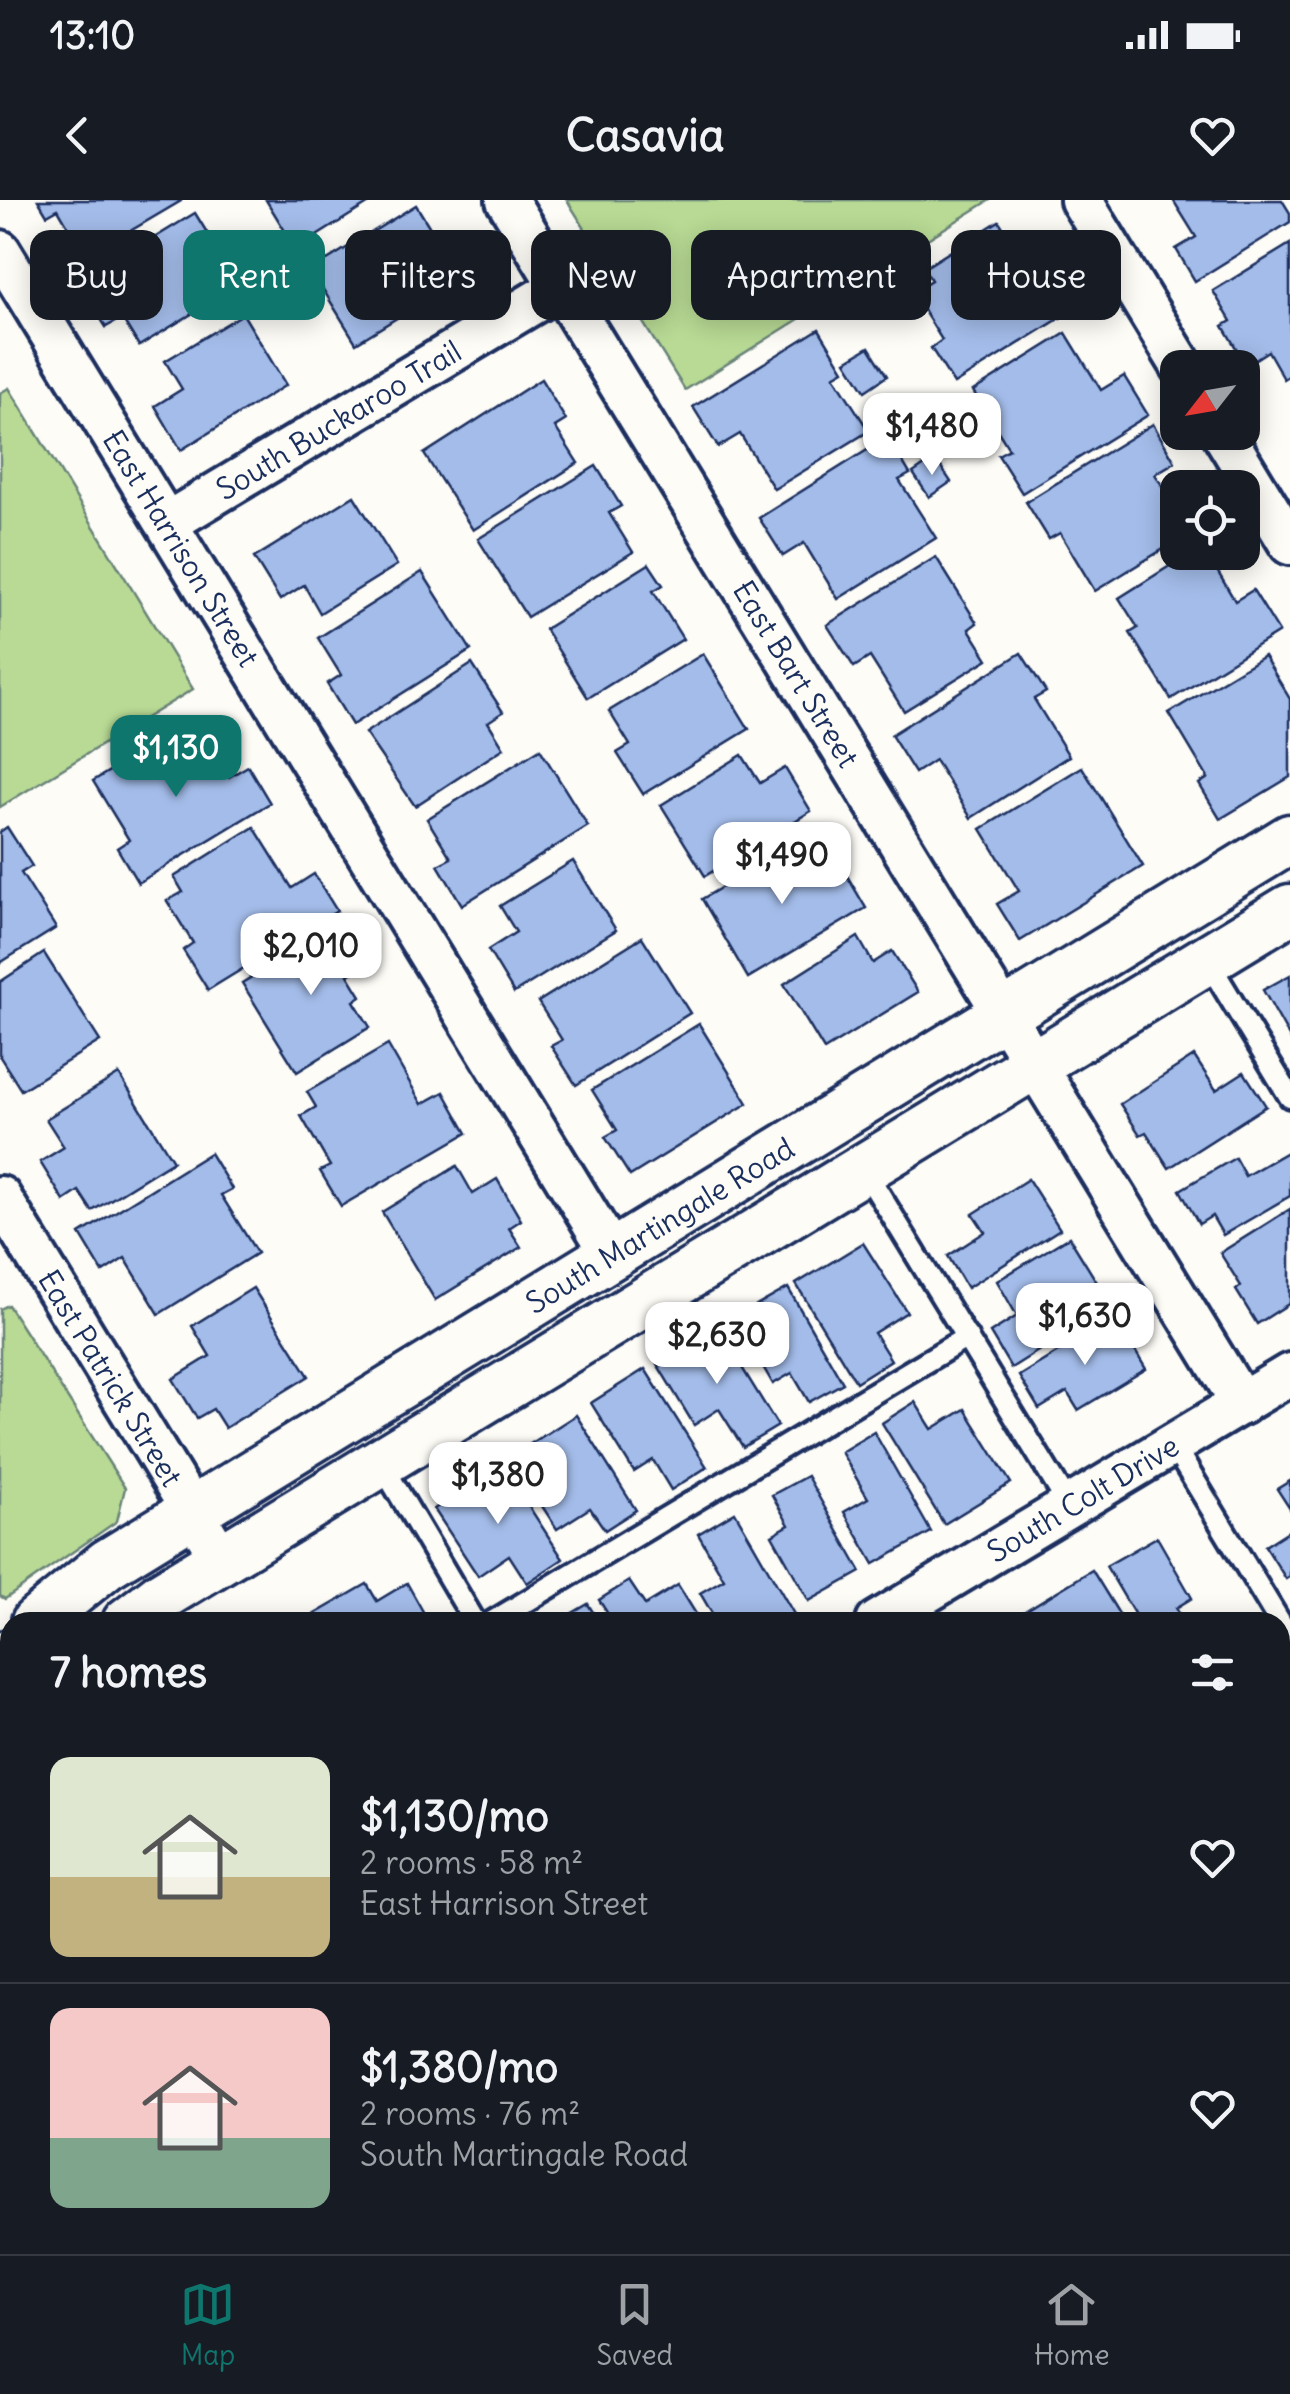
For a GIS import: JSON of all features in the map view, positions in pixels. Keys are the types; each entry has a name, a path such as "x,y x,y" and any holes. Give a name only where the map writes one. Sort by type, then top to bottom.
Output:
{"street":[{"name":"East Bart Street","path":"507,200 531,240"},
{"path":"1081,200 1171,350"},
{"name":"East Harrison Street","path":"0,251 612,1254"},
{"name":"South Buckaroo Trail","path":"167,523 531,305"},
{"name":"East Bart Street","path":"580,320 1242,1404"},
{"path":"1233,450 1290,544"},
{"name":"South Martingale Road","path":"48,1612 107,1564 1290,840"},
{"name":"South Martingale Road","path":"140,1612 1290,909"},
{"name":"East Patrick Street","path":"0,1197 222,1560"},
{"name":"South Colt Drive","path":"894,1612 1290,1374"}],"lane":[{"path":"1207,960 1290,1097"},
{"path":"864,1171 1070,1507"},
{"path":"509,1612 967,1338"},
{"path":"1173,1445 1273,1612"},
{"path":"381,1463 468,1612"}],"green space":[{"path":"567,200 990,200 931,237 931,230 691,230 691,320 797,320 685,390 642,320 671,320 671,230 586,230"},
{"path":"9,388 193,689 0,807 0,393"},
{"path":"8,1305 125,1488 117,1521 5,1599 0,1596 0,1309"}],"building":[{"path":"38,200 181,200 132,230 70,230 58,209 47,215"},
{"path":"266,200 374,200 325,231 284,230"},
{"path":"1173,200 1282,200 1290,213 1290,222 1195,281 1176,249 1196,237"},
{"path":"416,205 431,230 376,230"},
{"path":"195,213 205,230 183,230 183,319 139,346 123,320 163,320 163,233"},
{"path":"999,221 1005,230 985,230"},
{"path":"1290,244 1290,375 1284,379 1268,351 1260,356 1260,350 1237,350 1223,326 1231,321 1213,291"},
{"path":"345,249 345,320 393,320 356,343 325,293 325,261"},
{"path":"951,251 951,320 1057,320 954,384 931,348 942,340 930,320 931,264"},
{"path":"233,320 247,320 286,385 181,450 155,406 182,389 165,361"},
{"path":"819,329 844,370 834,376 869,431 774,489 740,434 718,447 693,407"},
{"path":"1066,333 1101,390 1124,376 1148,415 1022,493 998,455 1009,449 973,391"},
{"path":"869,347 887,376 865,391 846,361"},
{"path":"541,379 566,420 555,427 578,463 473,530 424,454"},
{"path":"1153,424 1160,436 1160,450 1168,450 1175,462 1155,474 1160,482 1160,551 1095,591 1060,533 1049,539 1026,502"},
{"path":"888,437 910,474 899,480 936,538 838,599 804,543 783,556 759,518"},
{"path":"935,458 951,482 929,497 913,473"},
{"path":"596,466 621,506 609,513 633,552 527,617 478,539"},
{"path":"354,496 397,565 320,613 304,585 280,600 254,558"},
{"path":"936,557 977,623 969,629 988,659 904,711 870,657 854,667 827,625"},
{"path":"649,564 663,585 653,591 683,639 588,698 545,629"},
{"path":"1163,570 1217,570 1235,601 1253,590 1279,632 1171,699 1130,633 1138,628 1119,598"},
{"path":"422,572 471,650 352,725 327,684 341,675 318,638"},
{"path":"1021,653 1046,692 1034,699 1069,756 971,818 935,760 915,773 891,735"},
{"path":"703,654 749,729 643,794 617,753 630,745 609,711"},
{"path":"1264,656 1290,699 1290,777 1220,819 1199,784 1208,778 1169,713"},
{"path":"472,664 503,712 488,722 504,748 415,806 365,733"},
{"path":"194,720 229,777 248,766 270,803 138,883 117,848 129,840 93,781"},
{"path":"540,749 588,826 462,905 438,865 451,858 427,819"},
{"path":"742,755 760,783 785,768 811,811 705,876 661,805"},
{"path":"1082,767 1143,866 1020,941 997,904 1019,891 981,829"},
{"path":"7,827 32,866 21,873 56,928 0,963 0,832"},
{"path":"254,827 292,888 314,874 337,911 208,990 183,950 193,943 167,901 183,892 174,877"},
{"path":"807,837 830,876 843,869 866,908 748,978 702,899"},
{"path":"573,861 616,930 514,993 488,950 516,932 500,906"},
{"path":"339,923 365,964 348,975 361,996 354,1001 370,1027 297,1072 242,983"},
{"path":"642,937 690,1013 576,1085 551,1046 562,1040 538,1002"},
{"path":"858,937 873,963 892,951 918,992 824,1050 784,984"},
{"path":"44,953 100,1041 21,1090 0,1057 0,982"},
{"path":"1290,975 1290,1038 1263,990"},
{"path":"699,1024 748,1103 630,1176 605,1137 617,1130 592,1090"},
{"path":"388,1045 422,1104 444,1092 467,1133 341,1206 320,1171 330,1166 301,1116 316,1107 307,1092"},
{"path":"1194,1056 1216,1090 1244,1072 1266,1106 1169,1168 1146,1132 1140,1135 1120,1104"},
{"path":"119,1074 173,1161 92,1211 79,1191 64,1201 40,1162 64,1147 46,1119"},
{"path":"1287,1152 1290,1196 1223,1235 1212,1216 1199,1224 1180,1190 1235,1158 1245,1176"},
{"path":"210,1153 232,1189 221,1195 257,1253 159,1314 125,1258 103,1272 80,1234"},
{"path":"457,1166 473,1194 497,1179 521,1220 509,1228 521,1247 435,1300 382,1212"},
{"path":"1028,1179 1060,1229 967,1288 948,1256 985,1232 973,1214"},
{"path":"1290,1209 1290,1303 1257,1324 1236,1290 1241,1286 1220,1253"},
{"path":"1069,1237 1111,1305 1011,1368 990,1333 1017,1316 997,1281"},
{"path":"863,1243 907,1312 874,1333 891,1360 856,1382 796,1284"},
{"path":"253,1288 309,1376 225,1428 213,1409 197,1418 173,1379 210,1356 192,1326"},
{"path":"788,1288 843,1383 809,1402 792,1373 773,1384 735,1318"},
{"path":"1115,1317 1146,1369 1078,1410 1067,1392 1039,1409 1019,1376"},
{"path":"717,1327 778,1426 743,1447 719,1409 694,1425 657,1364"},
{"path":"645,1369 707,1467 671,1490 653,1460 634,1472 591,1403"},
{"path":"915,1402 932,1429 965,1409 1011,1483 944,1524 882,1423"},
{"path":"576,1415 636,1510 605,1530 590,1508 557,1529 510,1457"},
{"path":"874,1432 931,1532 874,1564 844,1512 868,1498 841,1452"},
{"path":"502,1465 563,1559 527,1583 509,1555 478,1576 434,1509"},
{"path":"807,1476 861,1572 809,1601 772,1535 789,1525 772,1495"},
{"path":"1290,1481 1290,1509 1277,1489"},
{"path":"735,1512 793,1612 711,1612 700,1593 724,1579 698,1534"},
{"path":"1290,1530 1290,1576 1286,1579 1265,1546"},
{"path":"1157,1537 1192,1598 1176,1608 1178,1612 1133,1612 1106,1566"},
{"path":"1092,1570 1118,1612 1026,1612"},
{"path":"629,1581 645,1605 678,1585 695,1612 607,1612 599,1600"},
{"path":"407,1583 423,1612 318,1612 367,1584 377,1601"},
{"path":"588,1604 593,1612 574,1612"}]}
